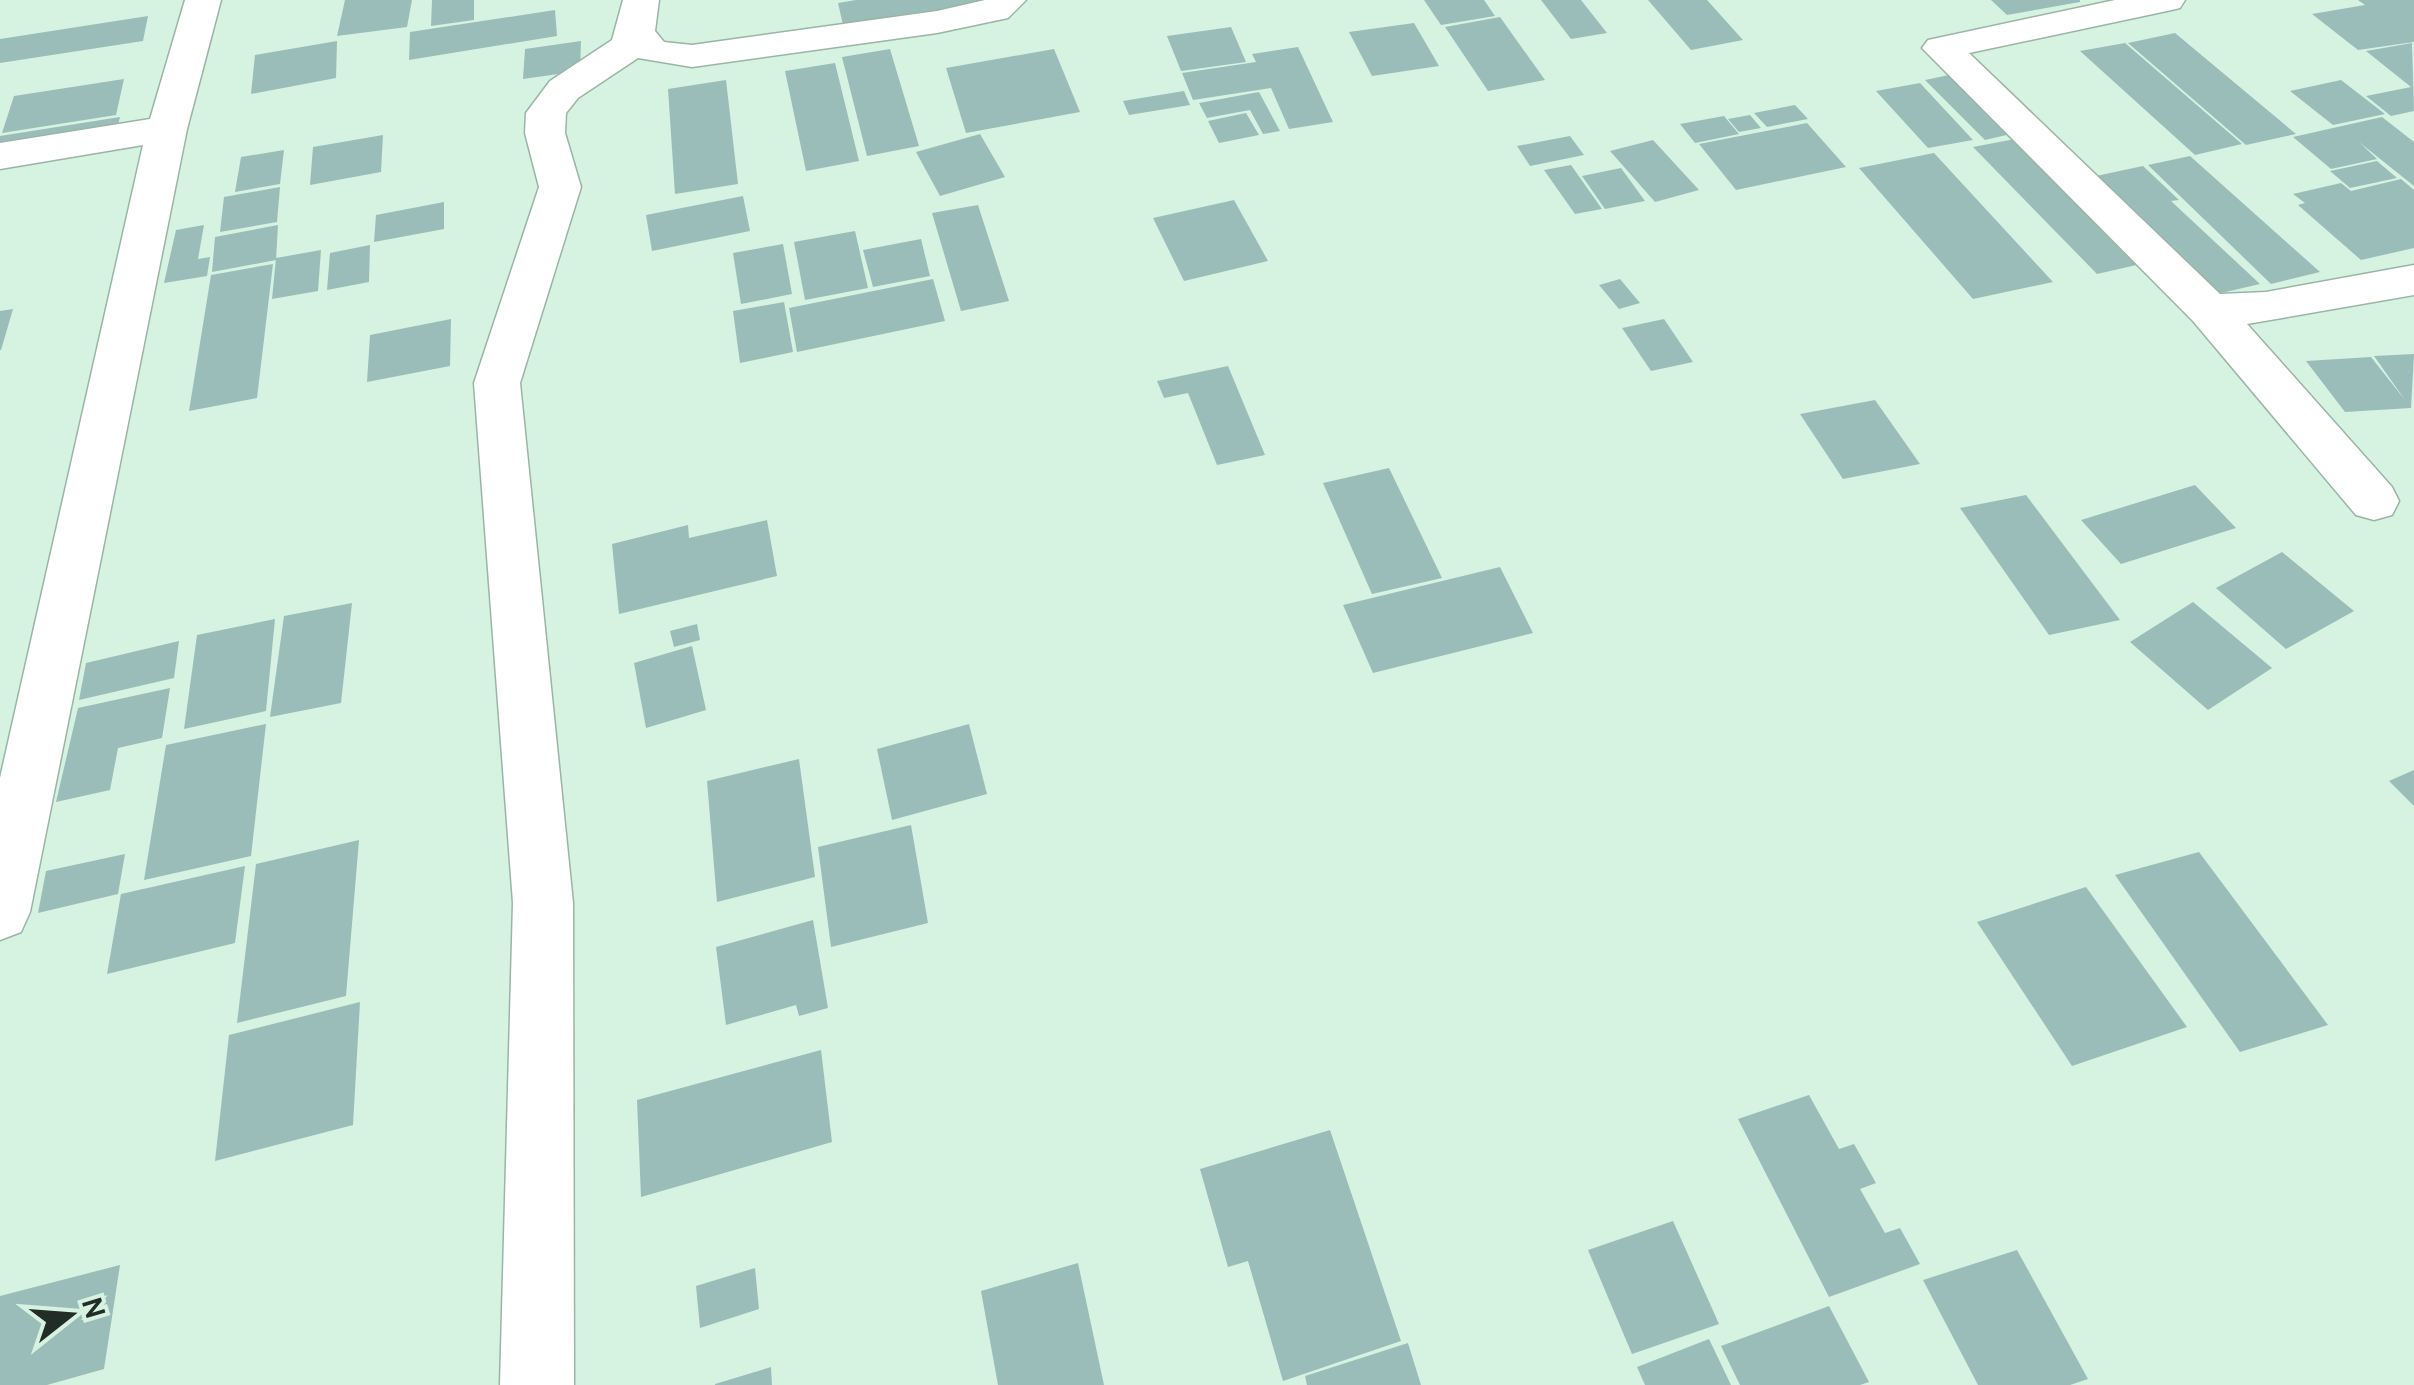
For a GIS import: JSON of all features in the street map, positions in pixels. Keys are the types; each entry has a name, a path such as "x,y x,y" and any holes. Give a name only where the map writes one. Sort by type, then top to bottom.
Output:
{"street":[{"path":"0,912 167,129 203,0"},
{"path":"639,17 653,52 692,56 937,22 995,10 1008,0"},
{"path":"2166,0 1941,48 2209,310 2374,501"},
{"path":"537,1385 543,903 498,383 560,187 561,168 545,143 546,113 561,93 614,62 639,17"},
{"path":"0,156 167,129"},
{"path":"2209,310 2266,307 2414,280"}],"building":[{"path":"345,0 412,0 407,27 337,36"},
{"path":"432,0 474,0 474,20 431,26"},
{"path":"985,0 986,5 844,29 838,3"},
{"path":"1424,0 1484,0 1495,16 1441,25"},
{"path":"1541,0 1581,0 1607,33 1571,39"},
{"path":"1648,0 1707,0 1743,40 1691,50"},
{"path":"1991,0 2080,0 2080,2 2007,15"},
{"path":"2358,0 2414,0 2414,42 2358,50 2312,14 2365,5"},
{"path":"555,10 557,36 409,60 410,32"},
{"path":"148,16 143,41 0,63 0,39"},
{"path":"1500,17 1545,80 1488,91 1445,27"},
{"path":"1414,23 1439,66 1372,76 1349,32"},
{"path":"1231,27 1246,62 1181,71 1167,36"},
{"path":"2175,33 2296,134 2246,145 2128,43"},
{"path":"337,41 336,78 251,94 255,55"},
{"path":"581,41 580,71 523,79 525,49"},
{"path":"2125,43 2242,144 2195,155 2080,51"},
{"path":"2412,43 2414,111 2391,116 2366,96 2411,87 2366,51"},
{"path":"1298,47 1333,122 1289,129 1271,88 1193,100 1182,73 1256,62 1252,54"},
{"path":"890,49 919,146 867,156 842,57"},
{"path":"1054,49 1080,112 966,133 946,68"},
{"path":"835,63 859,161 806,171 785,71"},
{"path":"1954,74 2015,133 1985,140 1925,80"},
{"path":"124,79 116,115 2,133 14,96"},
{"path":"726,80 738,184 675,194 668,89"},
{"path":"2341,80 2385,114 2333,125 2290,91"},
{"path":"1920,83 1973,140 1928,148 1876,91"},
{"path":"1184,91 1190,105 1129,115 1123,101"},
{"path":"1259,92 1280,131 1263,134 1250,110 1207,118 1199,103"},
{"path":"1795,105 1808,119 1767,127 1754,113"},
{"path":"1246,113 1259,135 1219,143 1208,121"},
{"path":"1750,115 1761,128 1739,132 1728,119"},
{"path":"1724,116 1739,134 1695,143 1680,124"},
{"path":"120,117 116,133 0,153 0,136"},
{"path":"2382,117 2414,142 2414,186 2359,142 2377,159 2331,169 2293,137"},
{"path":"1807,123 1846,167 1736,190 1699,144"},
{"path":"980,134 1005,177 940,196 916,152"},
{"path":"383,135 381,172 310,185 313,147"},
{"path":"1570,136 1584,155 1530,166 1517,146"},
{"path":"2015,139 2141,264 2097,274 1973,147"},
{"path":"1653,140 1699,190 1655,202 1610,151"},
{"path":"284,150 280,184 235,192 241,157"},
{"path":"1934,153 2053,282 1973,299 1859,168"},
{"path":"2190,156 2320,272 2271,284 2148,165"},
{"path":"2377,161 2397,178 2350,188 2330,171"},
{"path":"1571,165 1602,209 1575,214 1544,170"},
{"path":"2143,166 2179,200 2171,201 2260,284 2204,297 2082,179"},
{"path":"1621,168 1645,201 1605,209 1582,176"},
{"path":"2401,179 2414,190 2414,248 2361,260 2298,205 2305,203 2293,194 2341,183 2351,191"},
{"path":"280,187 277,222 220,232 224,197"},
{"path":"743,196 750,231 652,251 646,215"},
{"path":"1234,200 1268,261 1184,281 1153,218"},
{"path":"444,202 444,229 374,242 376,215"},
{"path":"978,205 1009,301 961,311 932,213"},
{"path":"204,225 198,259 210,257 207,276 164,283 176,230"},
{"path":"278,225 276,260 212,272 215,237"},
{"path":"855,231 868,288 805,300 794,242"},
{"path":"921,239 930,276 873,287 863,250"},
{"path":"783,244 792,294 741,304 733,253"},
{"path":"370,245 369,282 327,290 330,253"},
{"path":"321,250 318,291 272,299 276,258"},
{"path":"273,264 257,398 189,411 211,275"},
{"path":"933,279 945,321 797,352 789,308"},
{"path":"1620,279 1640,303 1619,309 1599,285"},
{"path":"784,302 793,352 740,363 733,311"},
{"path":"13,309 1,350 0,350 0,311"},
{"path":"451,319 450,366 367,382 370,335"},
{"path":"1664,319 1693,362 1651,371 1622,328"},
{"path":"2414,354 2411,408 2345,412 2306,361 2371,357 2405,400 2374,356"},
{"path":"1228,366 1265,455 1217,465 1188,393 1164,398 1157,381"},
{"path":"1875,400 1920,464 1843,479 1800,414"},
{"path":"1389,468 1442,578 1372,594 1323,483"},
{"path":"2195,485 2236,528 2121,564 2081,520"},
{"path":"2026,495 2120,620 2049,635 1960,508"},
{"path":"767,520 777,576 619,614 612,544 688,525 689,538"},
{"path":"2282,552 2354,611 2286,649 2216,588"},
{"path":"1500,567 1533,633 1373,673 1343,605"},
{"path":"2193,602 2272,668 2208,710 2130,642"},
{"path":"352,603 341,703 270,717 284,616"},
{"path":"275,619 266,711 184,729 197,635"},
{"path":"697,624 700,640 674,647 670,631"},
{"path":"179,641 174,678 79,700 86,663"},
{"path":"692,646 706,710 646,728 634,663"},
{"path":"170,688 162,738 118,748 110,790 56,802 78,708"},
{"path":"266,724 251,856 144,880 166,745"},
{"path":"969,724 987,794 892,820 877,749"},
{"path":"799,759 815,877 717,902 707,781"},
{"path":"2414,770 2414,806 2389,781"},
{"path":"911,825 928,923 831,947 818,847"},
{"path":"359,840 346,996 237,1023 256,864"},
{"path":"2199,852 2328,1025 2240,1052 2115,875"},
{"path":"125,854 118,894 38,913 46,871"},
{"path":"245,866 235,943 107,974 121,894"},
{"path":"2086,887 2187,1027 2072,1066 1977,922"},
{"path":"813,920 828,1008 799,1016 796,1005 726,1025 716,947"},
{"path":"360,1002 353,1125 215,1161 229,1035"},
{"path":"821,1050 832,1142 641,1197 637,1100"},
{"path":"1809,1095 1839,1149 1854,1144 1876,1183 1860,1189 1885,1233 1900,1228 1920,1264 1829,1297 1738,1119"},
{"path":"1330,1130 1401,1341 1283,1381 1248,1261 1228,1267 1200,1169"},
{"path":"1673,1221 1719,1324 1632,1354 1588,1250"},
{"path":"2017,1250 2088,1379 2070,1385 1978,1385 1923,1280"},
{"path":"1078,1263 1104,1385 998,1385 981,1291"},
{"path":"120,1265 104,1369 47,1385 0,1385 0,1296"},
{"path":"755,1268 759,1309 700,1328 696,1286"},
{"path":"1829,1306 1869,1382 1740,1385 1721,1346"},
{"path":"1709,1339 1731,1385 1645,1385 1637,1367"},
{"path":"1408,1343 1421,1385 1307,1385 1305,1376"},
{"path":"771,1367 772,1385 715,1385 715,1384"}]}
